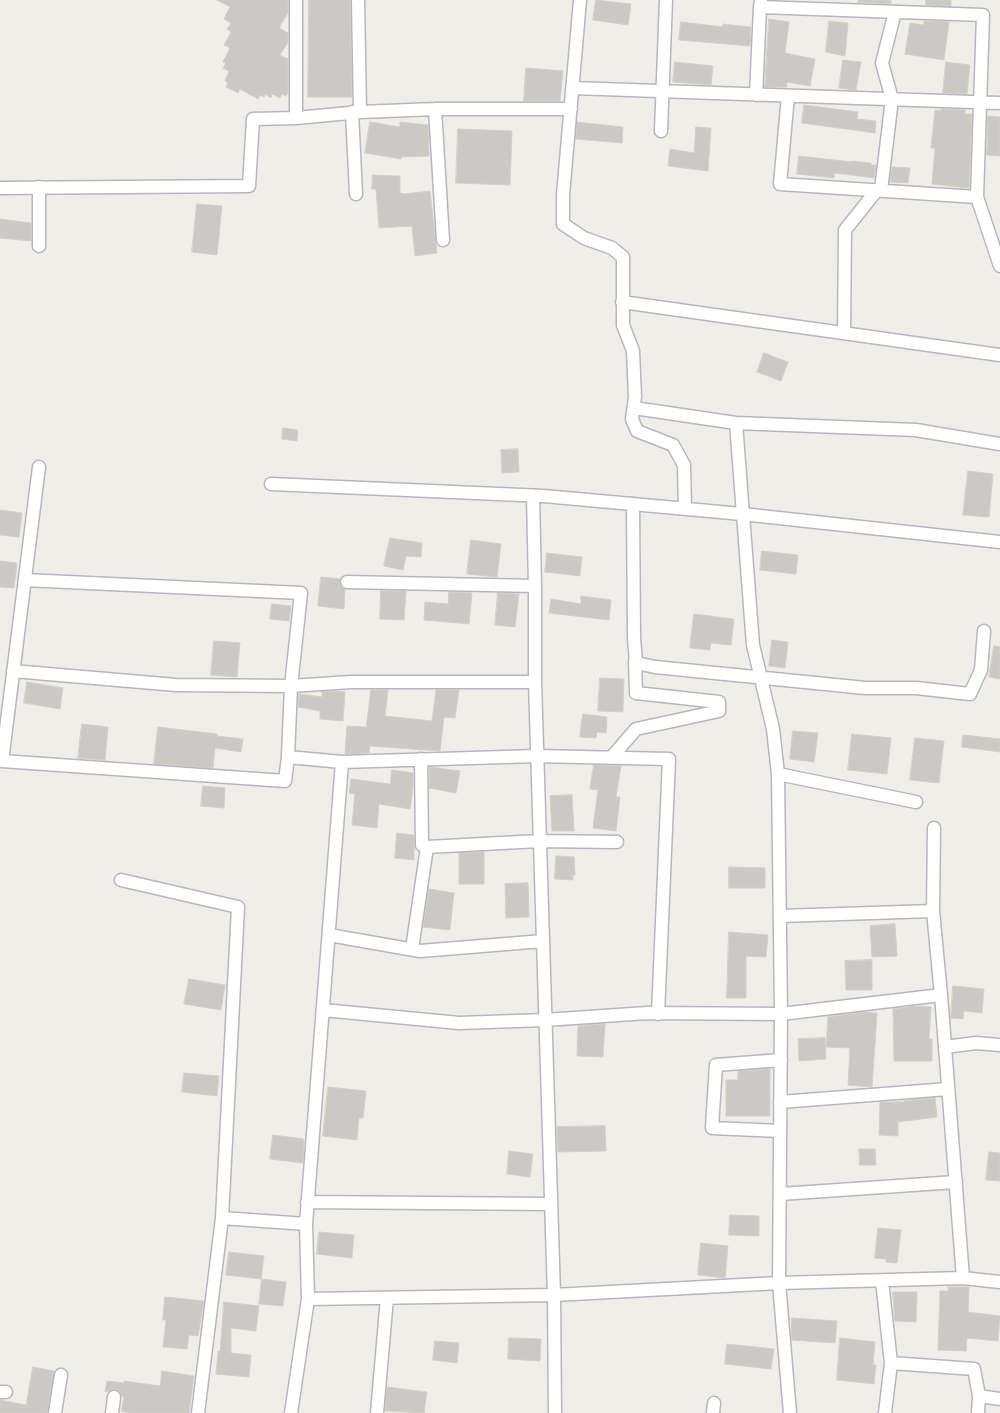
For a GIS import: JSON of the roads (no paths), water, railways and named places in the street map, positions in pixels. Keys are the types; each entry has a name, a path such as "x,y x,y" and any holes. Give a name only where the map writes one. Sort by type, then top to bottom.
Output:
{"street":[{"path":"296,0 296,118"},
{"path":"356,194 358,0"},
{"path":"580,0 563,195 563,224 584,238 612,248 623,257 622,302 624,325 633,351 636,374 632,420 637,431 673,445 684,465 685,509"},
{"path":"661,131 666,0"},
{"path":"756,95 761,4 983,15 978,197 1000,266"},
{"path":"844,334 845,230 879,190 892,99 882,63 894,12"},
{"path":"573,88 1000,103"},
{"path":"788,96 780,184 978,197"},
{"path":"435,109 443,240"},
{"path":"0,188 249,186 253,119 435,109 571,109"},
{"path":"39,187 39,246"},
{"path":"622,302 1000,355"},
{"path":"634,408 736,423 916,430 1000,444"},
{"path":"736,423 753,645 773,729 778,774 781,1014 779,1283 790,1413"},
{"path":"25,580 302,593 291,686 285,781 2,761 39,467"},
{"path":"271,484 533,496 742,514 1000,542"},
{"path":"533,496 536,756 554,1295 555,1413"},
{"path":"611,758 636,729 719,711 718,702 636,693 633,504"},
{"path":"347,582 535,586"},
{"path":"635,661 636,663 655,667 761,678 865,688 916,688 970,694 980,670 984,631"},
{"path":"13,672 176,685 291,686 351,682 535,682"},
{"path":"288,757 342,762 536,756 669,759 658,1014"},
{"path":"421,759 422,845 539,841 616,842"},
{"path":"290,1413 308,1299 307,1202 342,762"},
{"path":"778,774 916,802"},
{"path":"934,828 933,912 963,1278"},
{"path":"412,949 427,846"},
{"path":"121,880 238,907 222,1218 198,1413"},
{"path":"780,916 933,912"},
{"path":"329,935 420,950 543,941"},
{"path":"323,1010 459,1023 658,1014 781,1014 941,994"},
{"path":"945,1047 976,1043 1000,1045"},
{"path":"780,1131 712,1128 716,1065 781,1060"},
{"path":"780,1102 948,1089"},
{"path":"780,1194 956,1182"},
{"path":"307,1202 551,1204"},
{"path":"222,1218 306,1224"},
{"path":"308,1299 554,1295 779,1283 963,1278 1000,1282"},
{"path":"882,1280 891,1363 886,1413"},
{"path":"377,1413 387,1298"},
{"path":"891,1363 974,1368 979,1396 978,1413"},
{"path":"55,1413 61,1375"},
{"path":"979,1396 1000,1400"},
{"path":"112,1413 114,1397"}]}
